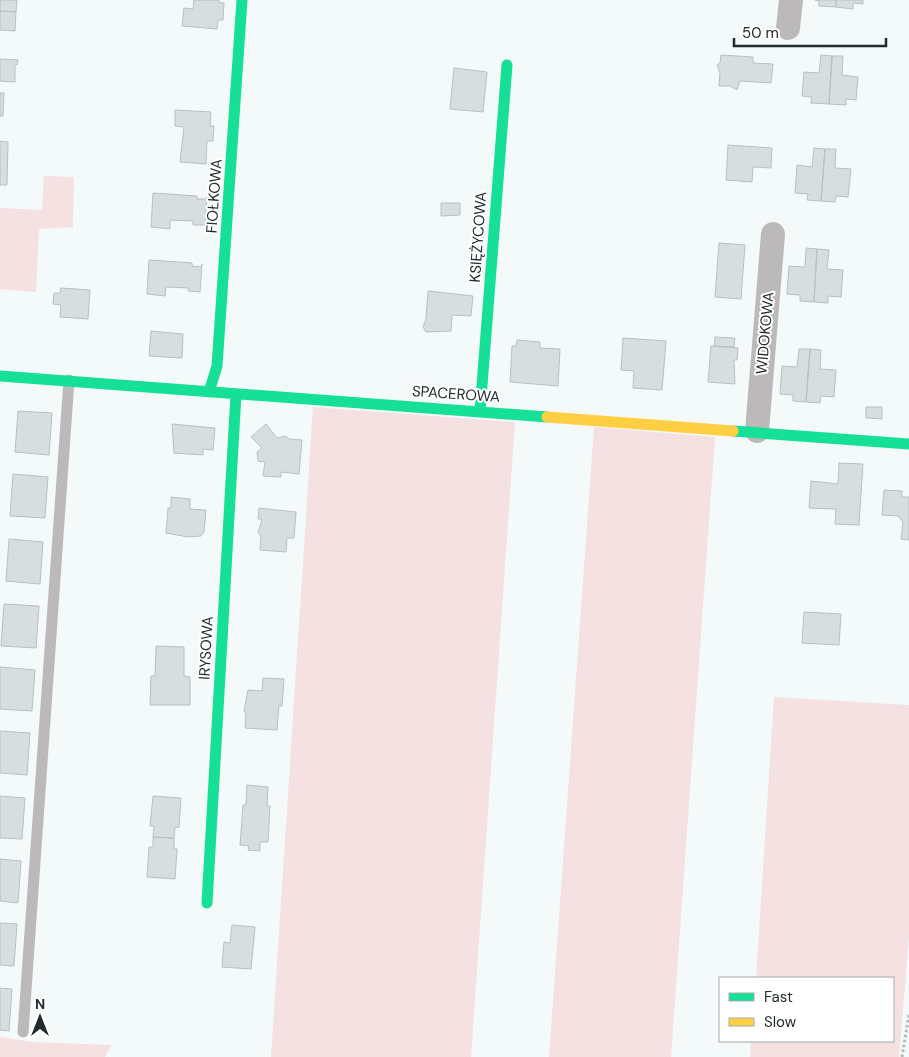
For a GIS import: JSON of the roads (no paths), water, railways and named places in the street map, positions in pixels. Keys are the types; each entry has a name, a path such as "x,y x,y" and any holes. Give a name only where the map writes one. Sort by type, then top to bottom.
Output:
{"street":[{"name":"FIOŁKOWA","path":"209,392 218,366 242,0"},
{"path":"788,28 791,0"},
{"name":"KSIĘŻYCOWA","path":"480,411 507,65"},
{"name":"WIDOKOWA","path":"757,431 772,234"},
{"name":"SPACEROWA","path":"0,376 757,431 909,444"},
{"name":"IRYSOWA","path":"207,903 236,394"}],"lane":[{"path":"23,1032 69,380"}]}
